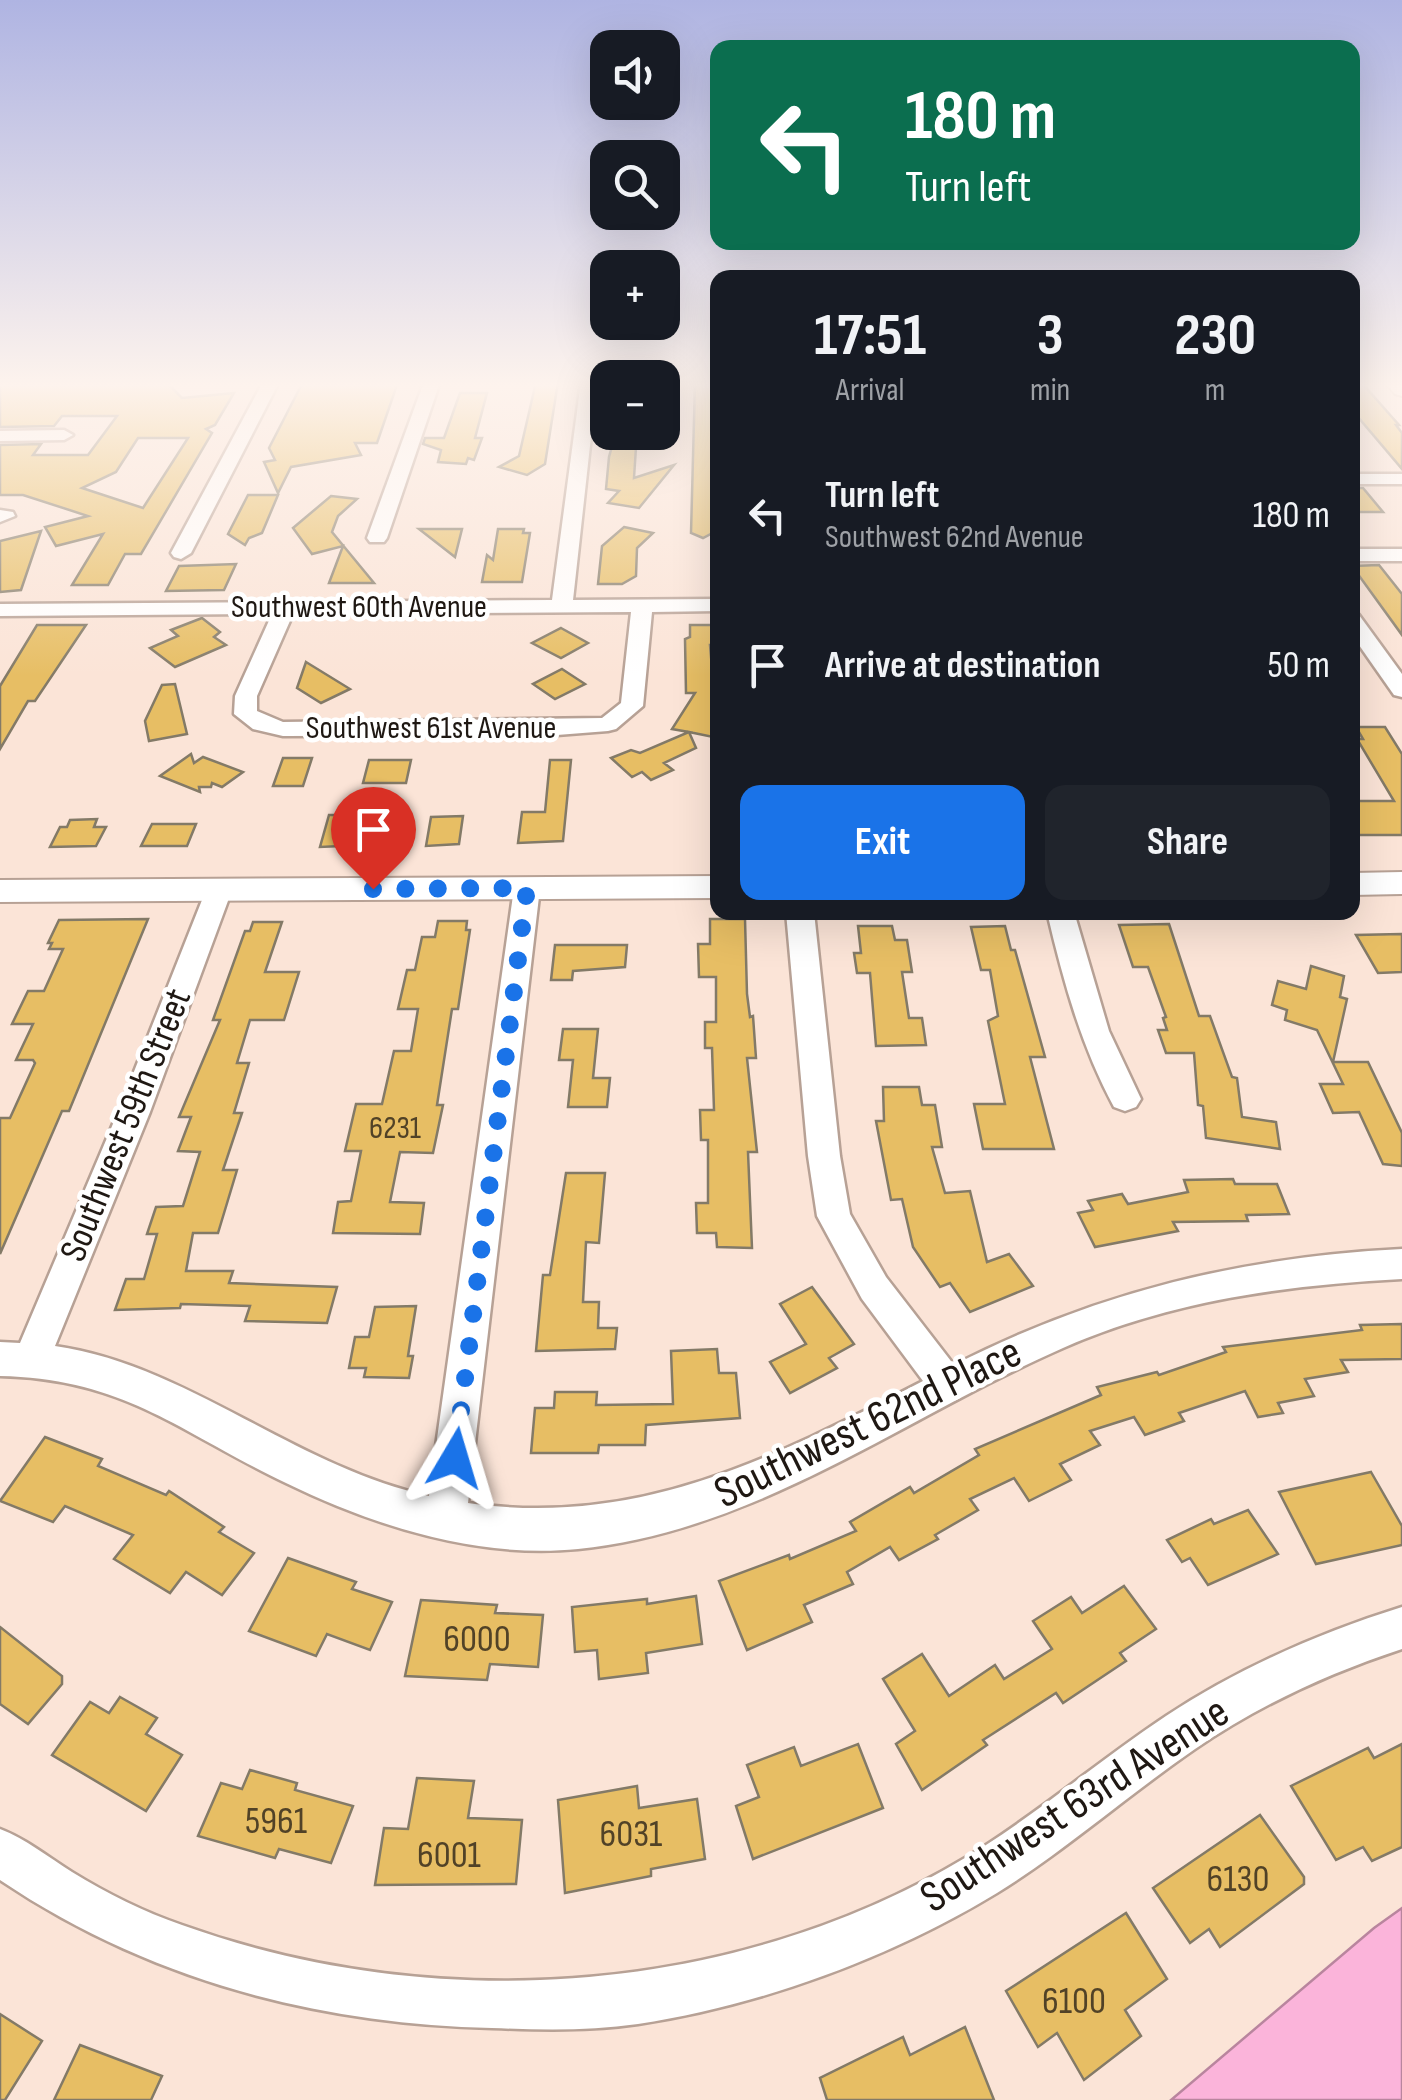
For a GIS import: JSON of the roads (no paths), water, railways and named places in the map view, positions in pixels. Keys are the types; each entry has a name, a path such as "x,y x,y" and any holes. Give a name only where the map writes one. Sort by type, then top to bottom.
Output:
{"street":[{"path":"181,553 219,480"},
{"path":"377,538 397,480"},
{"path":"562,606 577,480"},
{"path":"1360,555 1402,555"},
{"name":"Southwest 61st Avenue","path":"286,607 246,696 244,709 249,718 269,727 557,728 614,722 634,702 642,605"},
{"name":"Southwest 60th Avenue","path":"4,615 286,607 710,605"},
{"path":"1360,630 1402,690"},
{"path":"1360,884 1402,883"},
{"path":"446,1517 527,888"},
{"path":"0,891 710,888"},
{"name":"Southwest 59th Street","path":"16,1360 134,1112 219,890"},
{"path":"801,920 824,1156 834,1216 874,1288 949,1387"},
{"path":"1062,920 1106,1066 1125,1099"},
{"name":"Southwest 62nd Place","path":"16,1360 129,1380 182,1404 313,1476 360,1496 509,1528 558,1530 679,1510 771,1478 1052,1336 1179,1292 1295,1272 1402,1264"},
{"name":"Southwest 63rd Avenue","path":"0,1852 72,1900 146,1936 214,1962 286,1980 366,1996 440,2004 639,1999 758,1970 827,1948 938,1899 1037,1838 1155,1750 1214,1712 1306,1662 1402,1628"}]}
